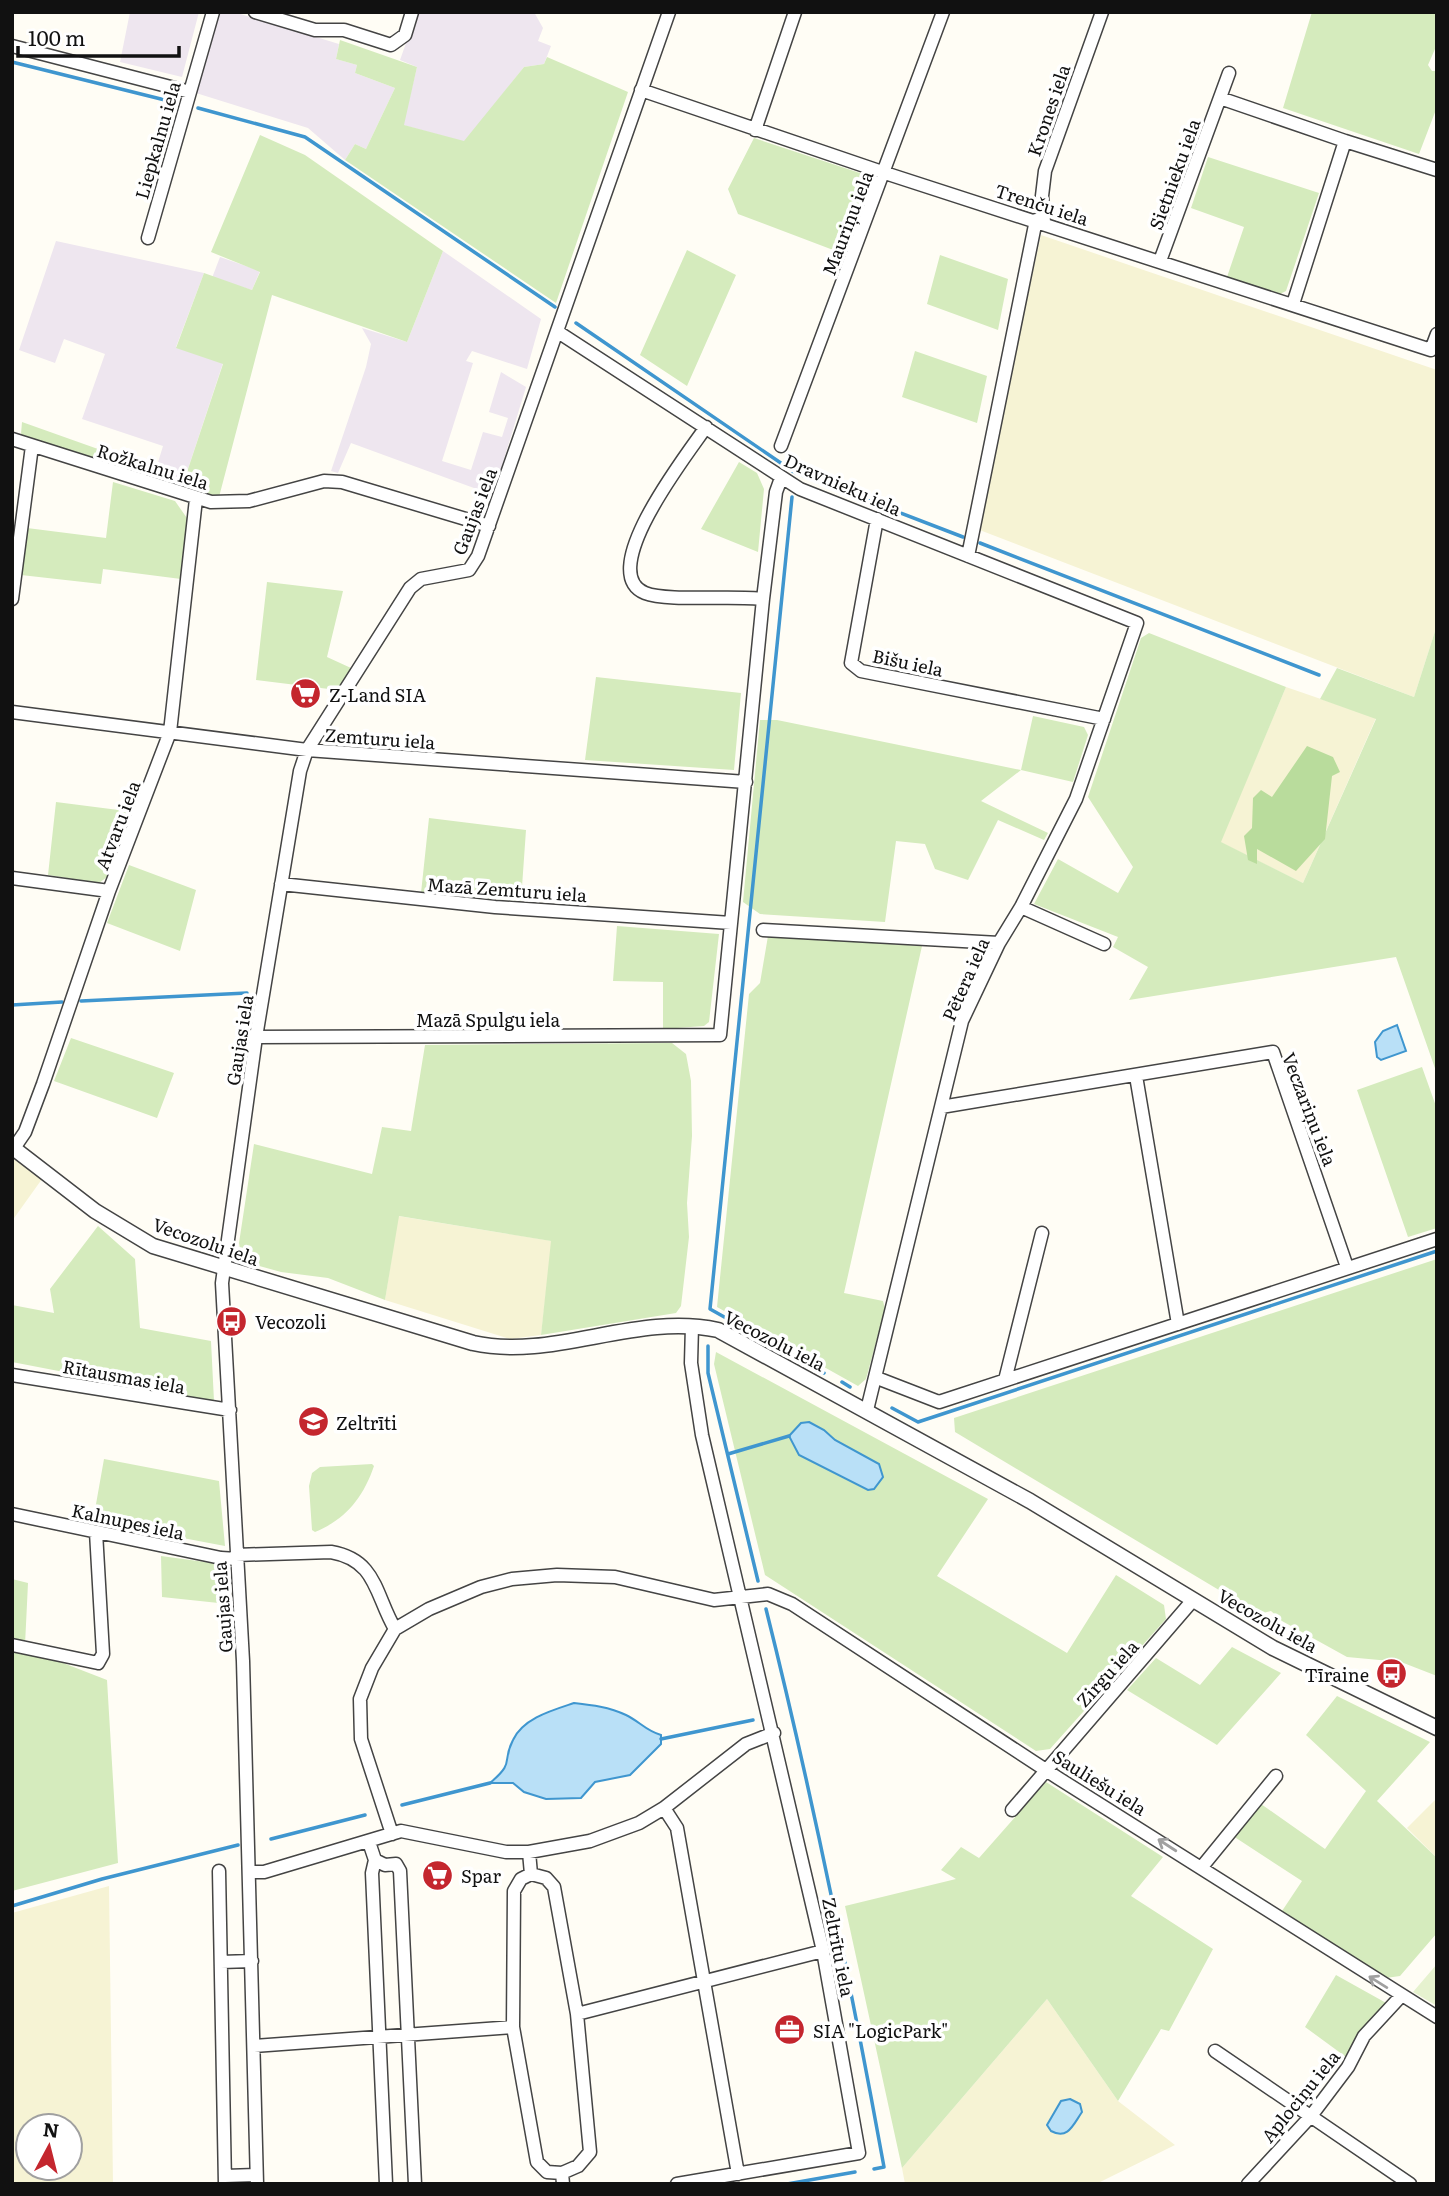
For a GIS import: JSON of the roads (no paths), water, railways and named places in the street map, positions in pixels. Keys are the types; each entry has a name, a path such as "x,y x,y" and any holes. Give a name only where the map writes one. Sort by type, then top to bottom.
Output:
{"street":[{"name":"Liepkalnu iela","path":"148,238 213,12"},
{"path":"255,12 315,30 344,30 391,44 405,35 412,12"},
{"name":"Gaujas iela","path":"256,2179 250,1872 223,1269 256,1037 300,771 307,750 410,588 421,579 469,570 489,526 668,12"},
{"path":"755,130 795,12"},
{"name":"Mauriņu iela","path":"781,446 943,12"},
{"name":"Krones iela","path":"968,556 1040,221 1045,171 1102,12"},
{"path":"12,46 190,92"},
{"name":"Sietnieku iela","path":"1160,261 1228,73"},
{"name":"Trenču iela","path":"641,90 884,173 1040,221 1431,350 1437,334"},
{"path":"1220,98 1437,170"},
{"path":"1293,304 1345,141"},
{"name":"Dravnieku iela","path":"558,332 781,478 1137,623"},
{"path":"706,427 640,525 629,569 631,579 644,593 663,596 763,599"},
{"name":"Rožkalnu iela","path":"12,439 196,499 229,504 324,481 342,482 489,526"},
{"path":"12,599 32,446"},
{"path":"731,923 763,599 776,492 781,478"},
{"name":"Atvaru iela","path":"13,1148 25,1132 109,891 170,732 196,499"},
{"name":"Bišu iela","path":"877,519 850,663 862,671 1104,719"},
{"name":"Pētera iela","path":"867,1410 877,1378 962,1021 999,943 1021,907 1076,799 1137,623"},
{"name":"Zemturu iela","path":"12,712 307,750 746,782"},
{"path":"12,878 109,891"},
{"name":"Mazā Zemturu iela","path":"281,884 495,907 731,923"},
{"path":"1021,907 1104,944"},
{"name":"Mazā Spulgu iela","path":"256,1037 720,1035 731,923"},
{"path":"762,930 999,943"},
{"name":"Veczariņu iela","path":"941,1107 1273,1052 1347,1267"},
{"path":"1136,1076 1178,1324"},
{"name":"Vecozolu iela","path":"13,1148 126,1231 153,1246 223,1269 494,1347 513,1347 646,1327 692,1326 718,1330 1019,1494 1273,1648 1437,1728"},
{"path":"1005,1380 1042,1233"},
{"path":"877,1378 939,1402 1437,1239"},
{"name":"Zeltrītu iela","path":"677,2184 859,2153 823,1951 694,1396 692,1326"},
{"name":"Rītausmas iela","path":"12,1375 230,1410"},
{"name":"Kalnupes iela","path":"12,1514 237,1557 331,1552 347,1555 361,1563 370,1574 395,1629"},
{"path":"12,1645 98,1662 103,1654 96,1532"},
{"path":"392,1833 366,1759 359,1720 364,1684 395,1629 429,1609 472,1591 535,1576 615,1577 714,1600 740,1598"},
{"name":"Sauliešu iela","path":"740,1598 768,1594 792,1604 1046,1770 1437,2017"},
{"name":"Zirgu iela","path":"1012,1810 1193,1600"},
{"path":"250,1872 264,1872 392,1833 425,1834 506,1852 529,1852 590,1841 639,1823 664,1808 746,1744 774,1733"},
{"path":"1201,1868 1276,1776"},
{"path":"664,1808 677,1828 738,2174"},
{"path":"369,1842 375,1860 372,1873 386,2184"},
{"path":"529,1852 531,1874"},
{"path":"375,1860 385,1865 396,1864 400,1871 415,2184"},
{"path":"219,1871 225,2180 256,2179"},
{"path":"531,1874 546,1878 554,1887 577,2014 590,2152 562,2179 547,2172 537,2162 513,2027 514,1891 521,1880 531,1874"},
{"path":"577,2014 823,1951"},
{"path":"221,1962 252,1961"},
{"name":"Aplociņu iela","path":"1248,2184 1311,2116 1349,2067 1364,2036 1401,1996"},
{"path":"254,2046 513,2027"},
{"path":"1214,2051 1410,2184"}],"water":[{"path":"1397,1025 1406,1051 1381,1060 1377,1057 1375,1042 1383,1031"},
{"path":"809,1422 879,1464 883,1477 874,1489 868,1490 799,1455 789,1436 801,1423"},
{"path":"574,1703 607,1708 626,1715 661,1735 661,1744 630,1775 595,1782 581,1798 546,1799 524,1792 513,1783 490,1783 506,1766 513,1740 524,1726 539,1716"},
{"path":"1070,2099 1080,2104 1082,2112 1066,2132 1062,2134 1051,2131 1047,2125 1061,2101"}],"waterway":[{"path":"12,62 177,103"},
{"path":"198,108 305,137 555,307"},
{"path":"576,323 794,472 963,537"},
{"path":"792,497 710,1309 824,1373"},
{"path":"980,543 1319,675"},
{"path":"81,1001 247,993"},
{"path":"12,1005 62,1002"},
{"path":"892,1408 918,1422 1437,1251"},
{"path":"708,1346 708,1373 758,1581"},
{"path":"842,1382 850,1387"},
{"path":"728,1454 789,1436"},
{"path":"766,1609 815,1817 858,2027 884,2167 874,2169"},
{"path":"661,1739 753,1720"},
{"path":"402,1805 490,1783"},
{"path":"271,1839 365,1815"},
{"path":"12,1906 102,1879 238,1845"},
{"path":"787,2184 855,2172"}],"place":[{"name":"Z-Land SIA","path":"306,694"},
{"name":"Vecozoli","path":"232,1321"},
{"name":"Zeltrīti","path":"313,1422"},
{"name":"Tīraine","path":"1392,1674"},
{"name":"Spar","path":"438,1875"},
{"name":"SIA \"LogicPark\"","path":"790,2030"}]}
